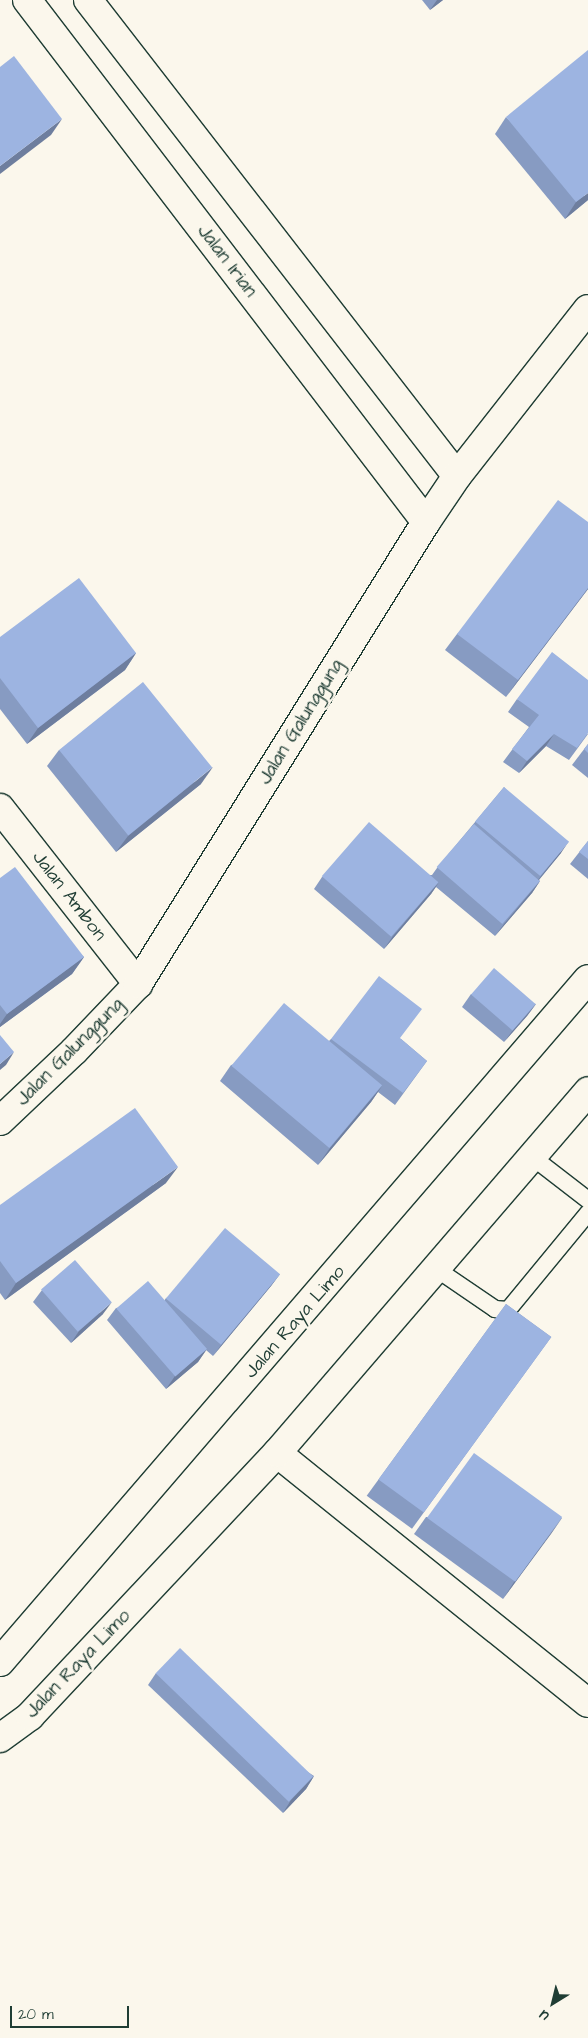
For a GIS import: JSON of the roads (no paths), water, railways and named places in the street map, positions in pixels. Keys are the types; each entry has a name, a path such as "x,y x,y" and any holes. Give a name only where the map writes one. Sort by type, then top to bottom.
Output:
{"street":[{"name":"Jalan Irian","path":"27,0 426,522"},
{"path":"88,0 457,476"},
{"name":"Jalan Galunggung","path":"0,1121 81,1045 138,984 426,522 457,476 588,309"},
{"name":"Jalan Ambon","path":"0,808 138,984"},
{"name":"Jalan Raya Limo","path":"0,1662 588,980"},
{"name":"Jalan Raya Limo","path":"0,1738 30,1716 278,1453 588,1091"},
{"path":"278,1453 588,1703"}],"lane":[{"path":"531,1156 588,1200"},
{"path":"435,1268 495,1309 508,1310 588,1213"}]}
